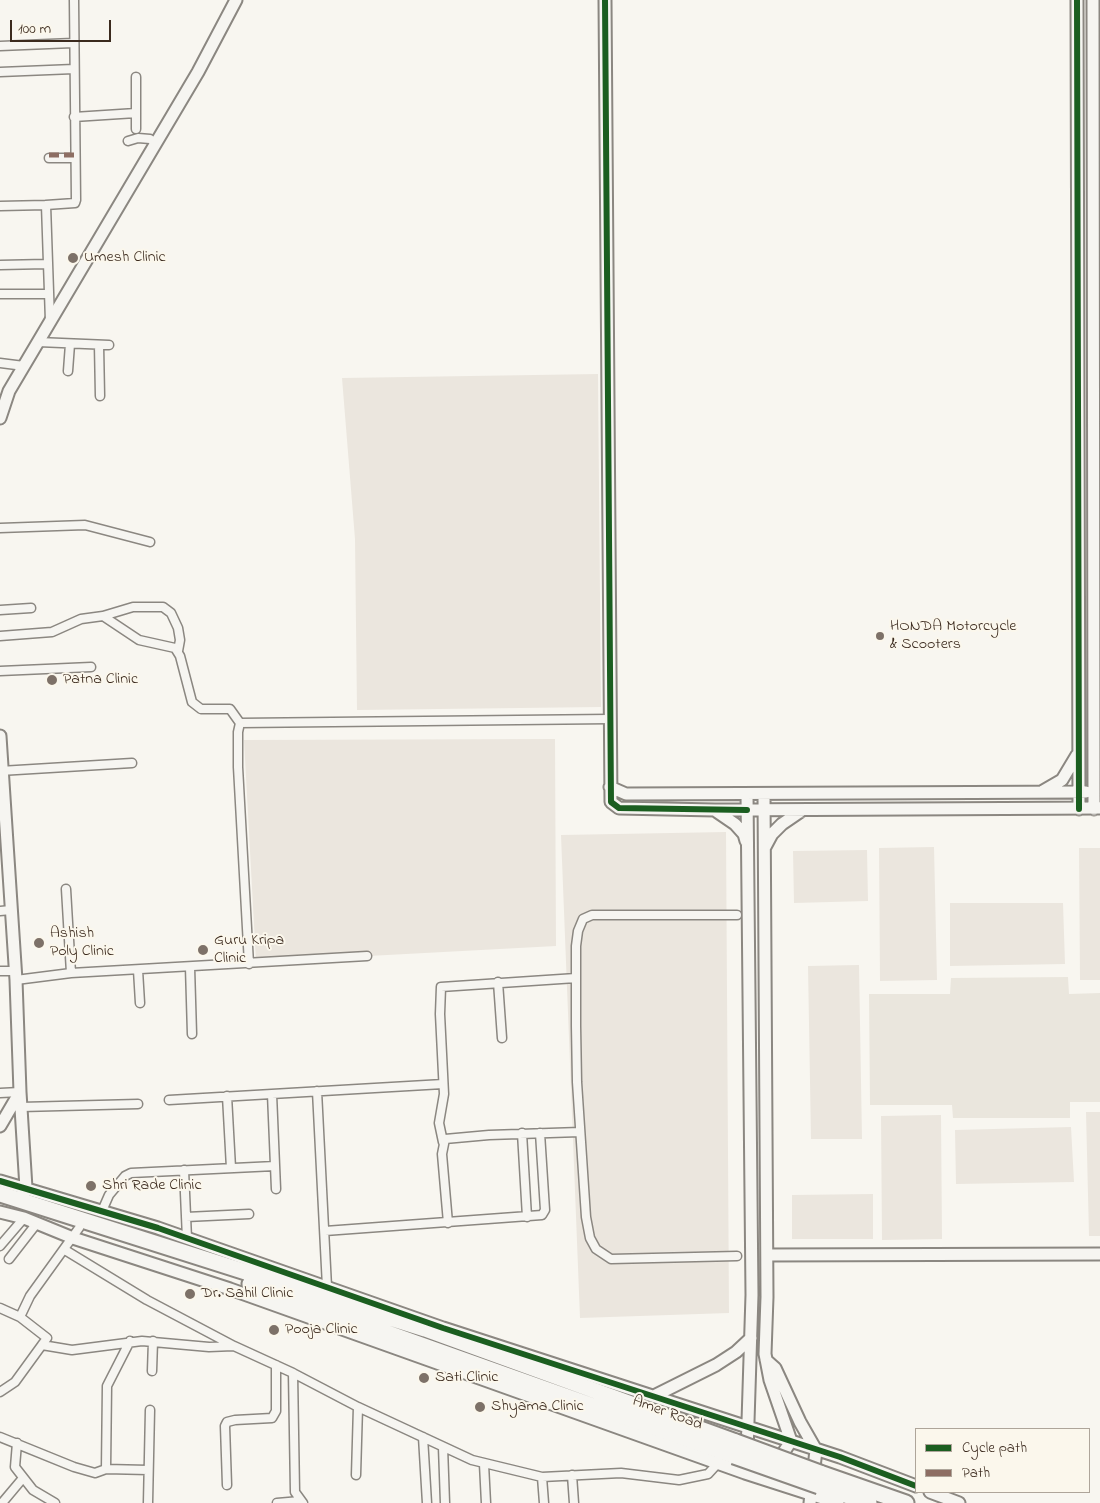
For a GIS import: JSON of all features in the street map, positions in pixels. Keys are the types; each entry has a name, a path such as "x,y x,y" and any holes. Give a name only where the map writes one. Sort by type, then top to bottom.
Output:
{"highway":[{"name":"Amer Road","path":"0,1194 24,1194 425,1329 735,1449 815,1489 869,1503"},
{"name":"Amer Road","path":"0,1203 76,1233 336,1320 735,1449"},
{"path":"425,1329 443,1328"},
{"path":"444,1354 470,1374"},
{"name":"Amer Road","path":"815,1489 906,1503"}],"street":[{"path":"0,206 75,204 74,0"},
{"path":"0,418 9,391 198,72 236,0"},
{"path":"605,0 611,802 619,808 715,810 1097,808 1094,755 1097,604 1093,0"},
{"path":"1077,0 1079,808"},
{"path":"0,46 73,43"},
{"path":"0,72 74,70"},
{"path":"136,78 136,129"},
{"path":"74,117 136,113"},
{"path":"128,141 138,138 156,143"},
{"path":"49,157 74,156"},
{"path":"46,205 46,264 50,320"},
{"path":"0,265 46,264"},
{"path":"0,294 48,294"},
{"path":"38,342 109,345"},
{"path":"68,371 70,344"},
{"path":"99,345 100,396"},
{"path":"0,363 24,366"},
{"path":"0,528 85,525 150,542"},
{"path":"0,636 52,632 81,619 103,616 124,608 163,607 171,613 178,628 180,640 178,651 192,702 201,709 230,709 240,724 238,732 238,767 249,964"},
{"path":"0,610 31,608"},
{"path":"103,616 139,640 171,647 178,651"},
{"path":"0,671 91,667"},
{"path":"240,724 610,719"},
{"path":"0,736 5,910 15,975 24,1194"},
{"path":"1038,793 1050,789 1062,780 1078,752"},
{"path":"1094,755 1100,766"},
{"path":"1,771 132,763"},
{"path":"610,787 626,794 1097,792"},
{"path":"746,1473 751,1338 747,794"},
{"path":"764,794 766,1360 770,1380 791,1440 768,1479"},
{"path":"715,810 735,824 744,834 748,845"},
{"path":"765,848 772,834 782,824 793,814 804,810"},
{"path":"66,889 70,973"},
{"path":"749,910 765,909"},
{"path":"737,915 592,915 583,919 578,931 576,978 577,1082 586,1217 590,1238 603,1255 611,1259 738,1256"},
{"path":"0,971 15,975 70,973 190,968 367,956"},
{"path":"190,968 192,1034"},
{"path":"138,970 140,1003"},
{"path":"448,1222 442,1154 443,1142 439,1123 444,1102 440,988 449,985 576,978"},
{"path":"498,982 502,1038"},
{"path":"170,1100 443,1084"},
{"path":"317,1091 327,1287"},
{"path":"0,1093 20,1092"},
{"path":"0,1126 20,1092"},
{"path":"272,1094 276,1189"},
{"path":"227,1096 231,1168"},
{"path":"21,1107 138,1104"},
{"path":"443,1142 457,1137 580,1132"},
{"path":"522,1133 527,1216"},
{"path":"325,1231 542,1215 545,1210 540,1133"},
{"path":"102,1211 109,1195 124,1176 142,1171 275,1166"},
{"path":"184,1170 187,1239"},
{"path":"0,1181 24,1194 102,1211 443,1328 791,1440 915,1486"},
{"path":"0,1212 76,1233 30,1296 20,1316"},
{"path":"186,1217 249,1214"},
{"path":"0,1246 24,1218"},
{"path":"9,1259 37,1223"},
{"path":"64,1250 147,1300 234,1346 293,1373 358,1407 484,1464 542,1477 621,1473 679,1480 708,1474 719,1462"},
{"path":"767,1254 1100,1254"},
{"path":"0,1392 15,1382 46,1340 46,1337 20,1316 2,1310"},
{"path":"336,1320 470,1374 746,1473 815,1489 838,1503"},
{"path":"654,1396 723,1361 751,1338"},
{"path":"42,1345 72,1350 130,1341 153,1341 209,1347 234,1346"},
{"path":"106,1469 107,1386 130,1341"},
{"path":"152,1371 153,1341"},
{"path":"766,1360 779,1374 800,1422 816,1450 815,1489"},
{"path":"227,1485 225,1426 227,1422 236,1420 272,1418 276,1411 276,1365"},
{"path":"277,1503 302,1502 296,1492 293,1373"},
{"path":"356,1475 358,1407"},
{"path":"148,1503 150,1410"},
{"path":"423,1437 427,1503"},
{"path":"0,1438 74,1467 95,1473 106,1469 148,1470"},
{"path":"16,1443 15,1467 39,1495 55,1503"},
{"path":"443,1447 445,1503"},
{"path":"484,1464 486,1503"},
{"path":"572,1476 574,1503"},
{"path":"542,1477 544,1503"},
{"path":"2,1503 24,1478"},
{"path":"933,1493 959,1503"}],"shaded area":[{"path":"598,374 601,707 357,710 355,539 342,378"},
{"path":"555,739 556,946 256,962 244,740"},
{"path":"726,832 729,1313 580,1318 561,835"},
{"path":"934,847 937,980 880,981 879,848"},
{"path":"1079,848 1100,848 1100,980 1080,980"},
{"path":"867,850 868,901 794,903 793,851"},
{"path":"950,903 1063,903 1065,964 950,966"},
{"path":"859,965 862,1139 811,1139 808,966"},
{"path":"1068,977 1069,994 1100,993 1100,1102 1070,1102 1070,1118 953,1118 952,1105 870,1105 869,994 950,994 951,978"},
{"path":"1086,1112 1100,1112 1100,1236 1089,1236"},
{"path":"941,1115 942,1239 882,1240 881,1116"},
{"path":"1071,1127 1074,1182 956,1184 955,1130"},
{"path":"873,1194 873,1239 792,1239 792,1195"}],"marked path":[{"path":"49,155 74,155"}],"cycle path":[{"path":"605,0 611,802 619,808 747,810"},
{"path":"1077,0 1079,809"},
{"path":"0,1181 158,1228 443,1328 840,1457 915,1486"}],"place":[{"name":"Umesh Clinic","path":"73,258"},
{"name":"HONDA Motorcycle & Scooters","path":"880,636"},
{"name":"Patna Clinic","path":"52,680"},
{"name":"Ashish Poly Clinic","path":"39,943"},
{"name":"Guru Kripa Clinic","path":"203,950"},
{"name":"Shri Rade Clinic","path":"91,1186"},
{"name":"Dr. Sahil Clinic","path":"190,1294"},
{"name":"Pooja Clinic","path":"274,1330"},
{"name":"Sati Clinic","path":"424,1378"},
{"name":"Shyama Clinic","path":"480,1407"}]}
